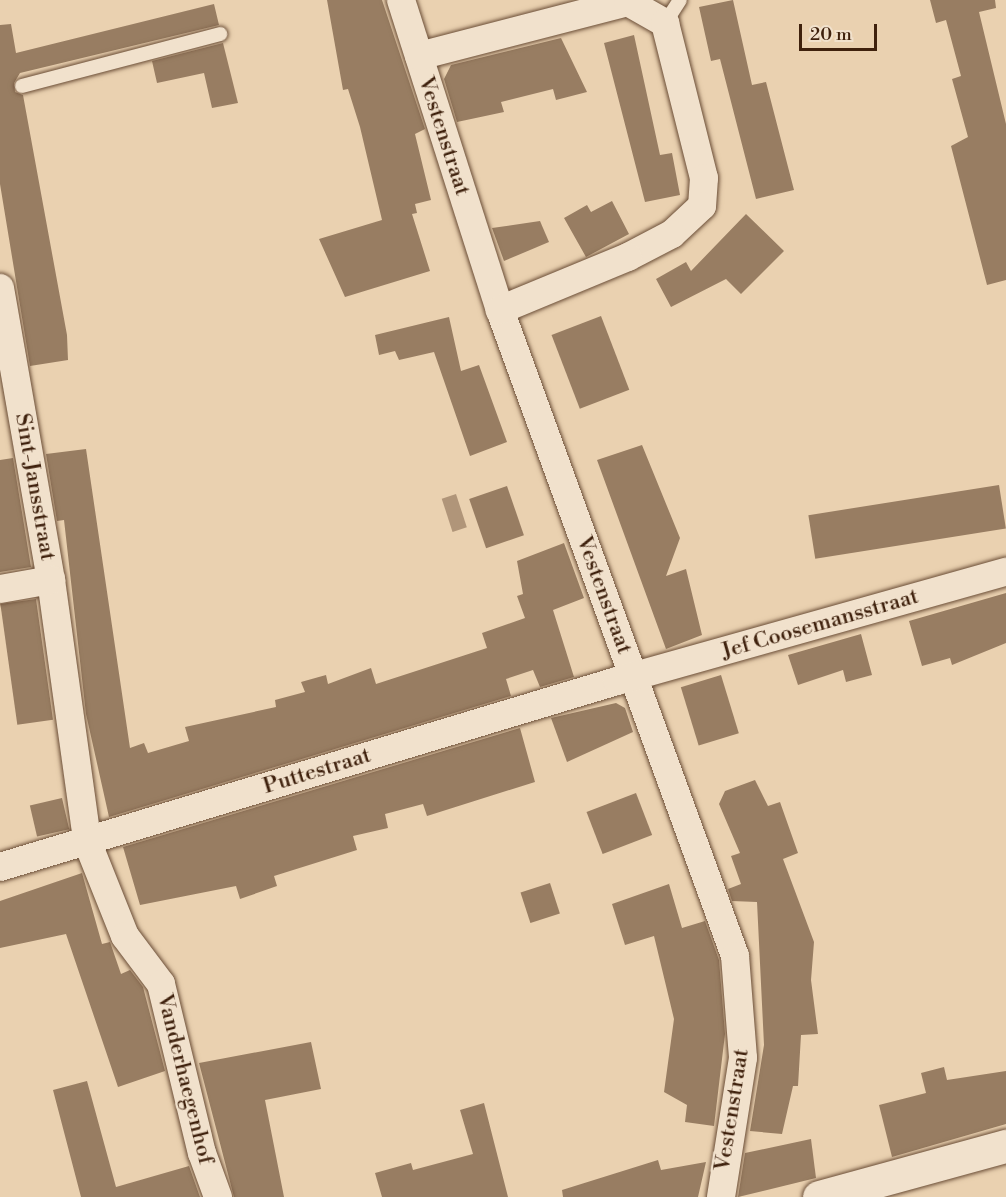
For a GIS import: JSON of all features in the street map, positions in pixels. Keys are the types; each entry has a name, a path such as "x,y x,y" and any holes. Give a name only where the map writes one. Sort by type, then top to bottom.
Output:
{"street":[{"name":"Vestenstraat","path":"400,0 500,310 726,927 741,992 743,1058 721,1197"},
{"path":"418,56 628,2 673,11 704,178 702,206 672,234 628,257 500,310"},
{"name":"Sint-Jansstraat","path":"0,288 51,580 87,841 124,936"},
{"name":"Jef Coosemansstraat","path":"634,677 1006,572"},
{"name":"Sint-Jansstraat","path":"0,588 51,580"},
{"name":"Puttestraat","path":"0,867 634,677"},
{"name":"Vanderhaegenhof","path":"124,936 160,984 218,1197"},
{"path":"819,1197 1006,1146"}],"lane":[{"path":"22,86 220,34"}],"shaded area":[{"path":"456,494 467,527 453,532 442,499"}],"building":[{"path":"327,0 382,0 425,129 415,134 431,200 415,204 417,213 412,214 430,271 345,297 319,239 382,220 360,127 348,89 343,90"},
{"path":"733,0 752,85 766,82 794,190 756,199 720,59 711,61 699,7"},
{"path":"930,0 995,0 996,8 979,12 1006,124 1006,280 987,285 951,146 968,137 952,79 961,76 946,20 936,23"},
{"path":"214,4 219,25 20,73 14,83 15,92 23,95 67,335 68,360 30,366 0,184 0,25 11,24 16,53"},
{"path":"634,35 660,155 672,153 680,195 645,202 604,43"},
{"path":"561,38 587,92 556,100 553,89 501,102 504,112 457,122 444,79 451,65"},
{"path":"223,43 238,103 212,108 204,73 157,83 152,61"},
{"path":"612,201 629,234 586,257 564,218 587,205 591,212"},
{"path":"746,214 784,251 741,294 726,279 671,307 656,279 686,262 691,271"},
{"path":"540,221 549,242 504,261 492,228"},
{"path":"601,316 629,390 580,409 552,335"},
{"path":"449,317 461,371 479,365 507,442 470,456 434,352 399,360 395,351 379,355 375,335"},
{"path":"642,445 680,538 666,576 686,569 702,635 666,649 597,460"},
{"path":"86,449 130,748 144,743 148,753 189,741 185,727 276,707 275,700 305,692 301,682 326,675 328,684 371,668 376,684 487,648 482,633 525,618 517,596 523,594 517,561 564,543 584,598 553,610 574,677 540,687 533,670 506,679 511,696 109,817 86,714 64,520 57,521 46,454"},
{"path":"13,458 31,567 0,572 0,460"},
{"path":"999,485 1006,528 815,559 808,515"},
{"path":"507,486 524,535 486,548 469,499"},
{"path":"1006,593 1006,643 952,665 950,658 922,666 909,621"},
{"path":"36,599 53,720 17,725 0,604"},
{"path":"861,634 872,675 846,682 843,670 798,685 788,655"},
{"path":"721,675 739,733 699,746 681,687"},
{"path":"616,703 625,708 633,732 567,762 551,718"},
{"path":"520,728 535,782 427,816 423,804 385,814 388,828 353,836 357,850 274,876 277,886 240,899 236,886 140,905 123,847"},
{"path":"755,780 768,806 780,802 798,853 783,859 814,942 811,980 818,1034 801,1035 798,1086 793,1086 782,1134 750,1131 764,1045 757,902 732,901 728,889 741,884 731,856 740,853 719,804 725,791"},
{"path":"636,793 652,835 603,854 587,812"},
{"path":"62,798 69,829 37,837 30,805"},
{"path":"82,873 102,944 110,942 121,974 130,970 143,987 165,1071 118,1087 66,934 0,948 0,901"},
{"path":"550,883 560,913 530,923 521,893"},
{"path":"669,884 682,928 705,921 719,960 725,1034 714,1126 685,1122 687,1105 664,1092 674,1019 654,936 625,945 612,904"},
{"path":"311,1042 321,1089 265,1100 284,1197 234,1197 199,1063"},
{"path":"944,1067 947,1080 1006,1071 1006,1124 892,1157 879,1105 926,1093 921,1073"},
{"path":"87,1081 116,1187 189,1166 200,1197 81,1197 53,1090"},
{"path":"484,1103 508,1197 382,1197 375,1173 411,1163 413,1170 473,1154 460,1110"},
{"path":"811,1139 816,1178 738,1197 745,1153"},
{"path":"658,1160 661,1170 706,1162 698,1197 563,1197 562,1190"}]}
